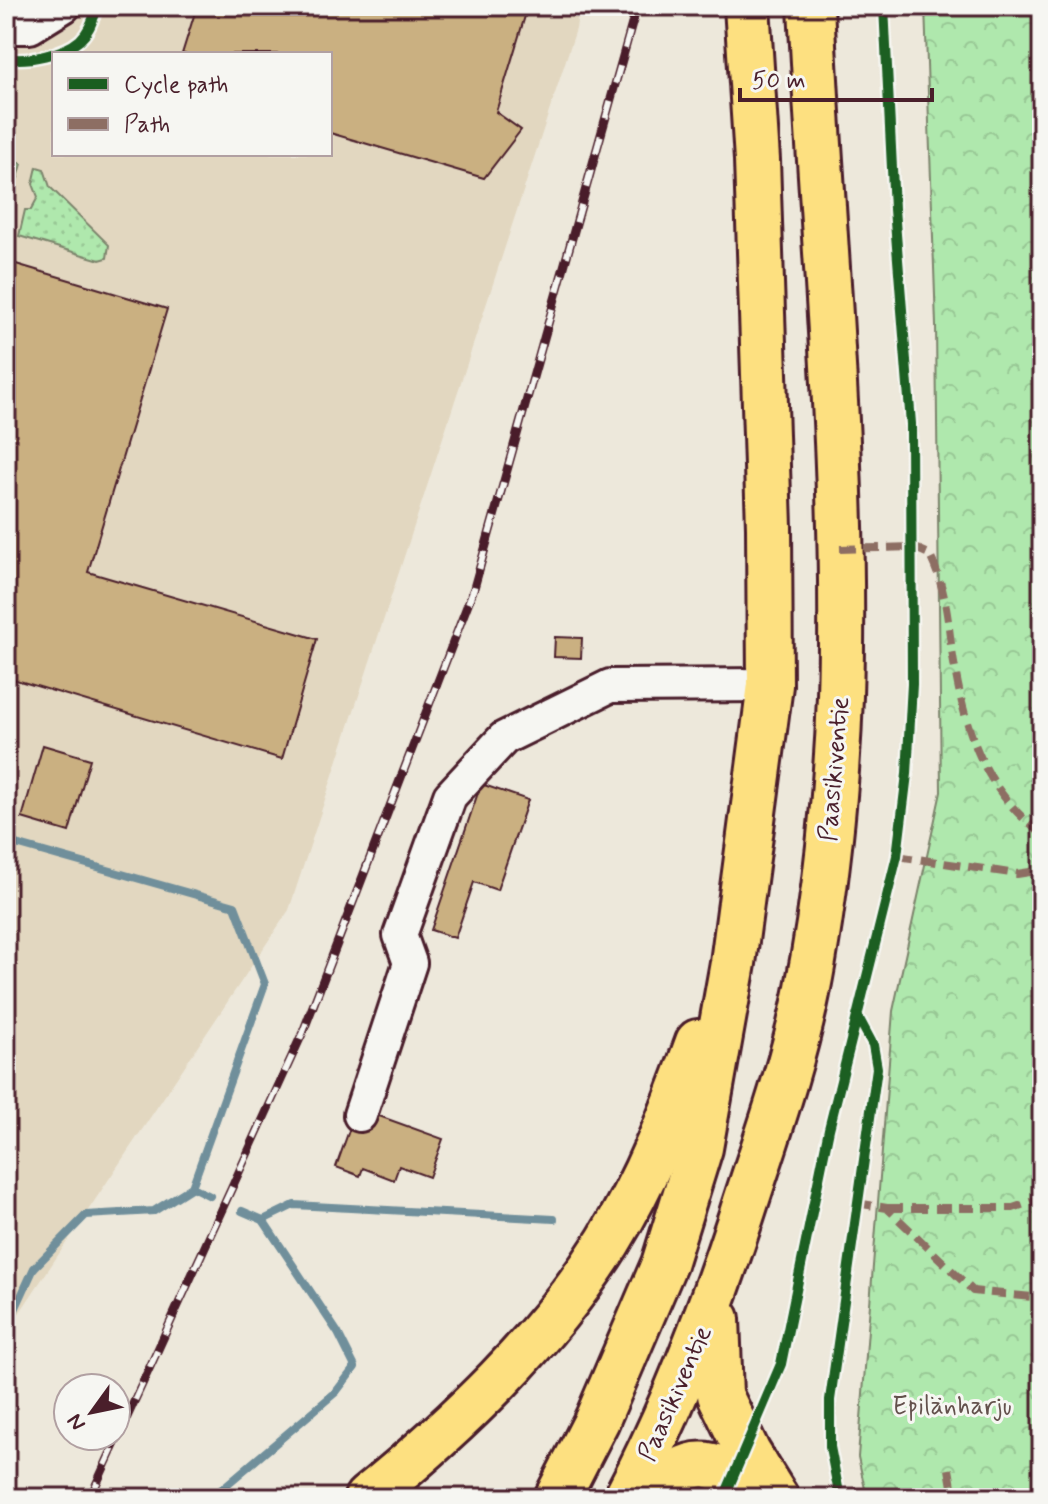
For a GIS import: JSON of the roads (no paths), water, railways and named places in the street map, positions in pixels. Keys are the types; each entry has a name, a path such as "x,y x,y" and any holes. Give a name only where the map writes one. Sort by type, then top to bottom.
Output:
{"highway":[{"path":"557,1498 597,1420 664,1264 700,1148 733,963 770,685 769,527 757,176 747,6"},
{"name":"Paasikiventie","path":"626,1498 698,1345 715,1297 782,1086 807,995 822,894 840,699 836,406 811,6"},
{"path":"367,1498 494,1383 551,1321 588,1272 656,1151 706,1022 733,963"},
{"path":"715,1297 720,1395 741,1439 776,1498"},
{"path":"653,1498 672,1476 703,1462 717,1466 761,1498"}],"street":[{"path":"6,27 30,27 64,6"},
{"path":"360,1115 410,963 400,935 450,796 504,738 610,686 770,685"}],"waterway":[{"path":"6,1329 34,1268 86,1215 154,1211 192,1187 265,984 235,906 9,842"},
{"path":"192,1187 210,1196"},
{"path":"263,1220 294,1205 554,1219"},
{"path":"211,1498 336,1392 355,1367 338,1333 263,1220 242,1211"}],"railway":[{"path":"90,1498 303,1032 474,588 637,6"}],"park label":[{"name":"Epilänharju","path":"952,1405"}]}
